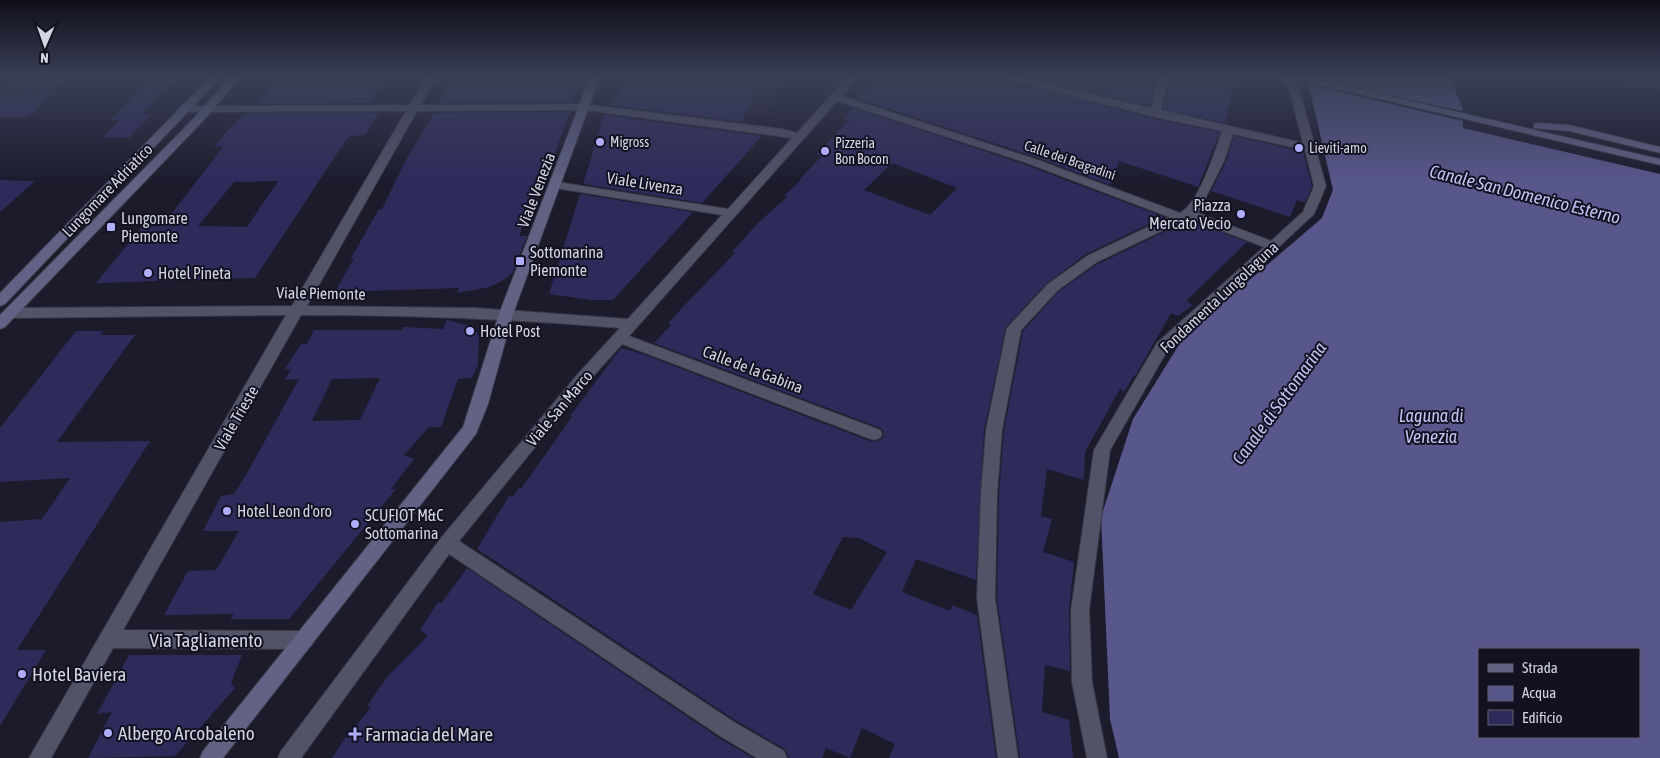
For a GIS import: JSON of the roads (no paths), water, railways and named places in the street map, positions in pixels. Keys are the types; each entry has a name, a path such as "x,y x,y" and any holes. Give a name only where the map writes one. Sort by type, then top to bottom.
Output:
{"street":[{"name":"Lungomare Adriatico","path":"0,301 184,112"},
{"name":"Lungomare Adriatico","path":"0,324 205,112"},
{"name":"Viale Trieste","path":"39,758 299,310 410,112"},
{"name":"Viale Venezia","path":"506,314 582,112"},
{"path":"627,112 782,132 800,136"},
{"name":"Viale San Marco","path":"288,758 447,543 582,379 821,112"},
{"name":"Calle dei Bragadini","path":"886,112 1273,246"},
{"path":"1148,112 1309,148"},
{"name":"Fondamenta Lungolaguna","path":"1097,758 1082,682 1080,610 1102,450 1162,347 1308,214 1320,186 1300,112"},
{"path":"1447,112 1660,162"},
{"path":"1489,122 1569,128 1660,150"},
{"path":"1008,758 986,598 988,494 994,430 1014,328 1053,287 1092,258 1193,211 1218,161 1228,131"},
{"name":"Viale Livenza","path":"555,184 730,213"},
{"name":"Viale Piemonte","path":"10,313 299,310 506,314 631,324"},
{"path":"210,758 470,430 480,404 506,314"},
{"name":"Calle de la Gabina","path":"620,338 874,434"},
{"path":"447,543 727,728 777,758"},
{"name":"Via Tagliamento","path":"107,639 304,640"}],"water":[{"name":"Laguna di Venezia","path":"1315,112 1463,112 1463,128 1660,174 1660,758 1119,758 1110,719 1101,517 1133,419 1185,335 1322,218 1333,190"}],"place":[{"name":"Migross","path":"600,142"},
{"name":"Lieviti-amo","path":"1299,148"},
{"name":"Pizzeria Bon Bocon","path":"825,151"},
{"name":"Piazza Mercato Vecio","path":"1241,214"},
{"name":"Lungomare Piemonte","path":"111,227"},
{"name":"Sottomarina Piemonte","path":"520,261"},
{"name":"Hotel Pineta","path":"148,273"},
{"name":"Hotel Post","path":"470,331"},
{"name":"Hotel Leon d'oro","path":"227,511"},
{"name":"SCUFIOT M&C Sottomarina","path":"355,524"},
{"name":"Hotel Baviera","path":"22,674"},
{"name":"Albergo Arcobaleno","path":"108,733"},
{"name":"Farmacia del Mare","path":"355,734"}],"water label":[{"name":"Canale San Domenico Esterno","path":"1525,194"},
{"name":"Canale di Sottomarina","path":"1279,403"}]}
